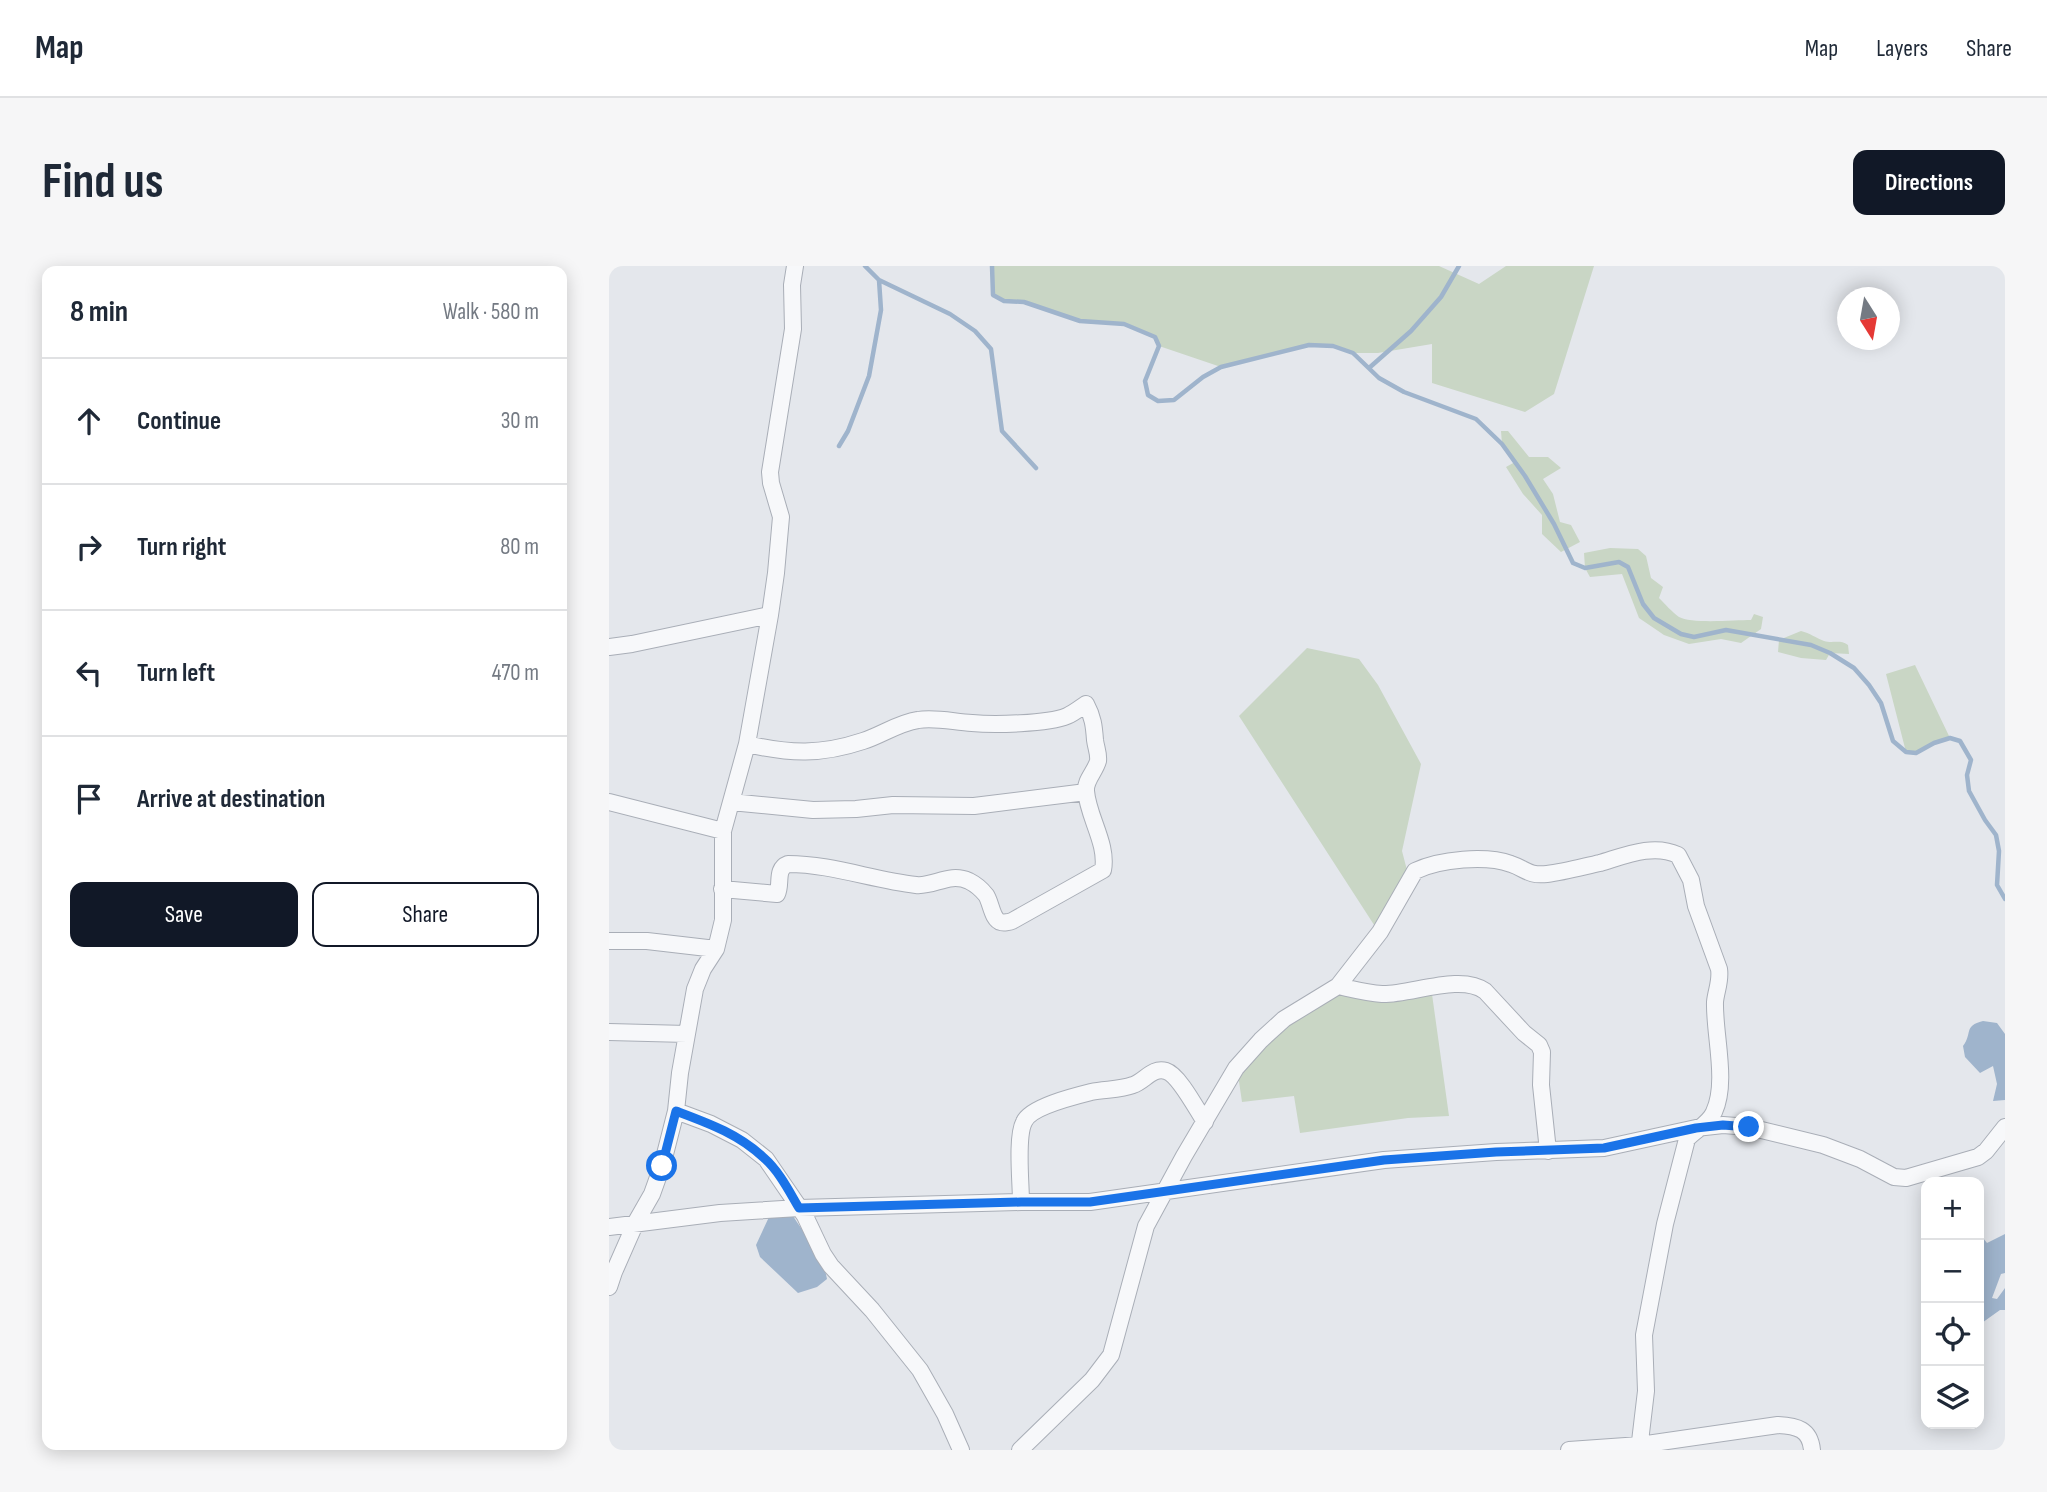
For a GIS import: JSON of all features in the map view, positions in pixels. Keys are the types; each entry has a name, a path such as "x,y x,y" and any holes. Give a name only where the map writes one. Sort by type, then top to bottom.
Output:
{"street":[{"path":"609,1287 662,1166 676,1111 695,989 703,969 716,949 723,920 723,831 747,744 770,615 781,517 771,483 771,459 788,370 793,329 792,285 795,266"},
{"path":"609,647 770,615"},
{"path":"722,888 777,894 780,871 788,864 855,872 887,881 917,885 956,878 969,881 981,889 995,918 1000,922 1012,921 1103,870 1104,858 1086,792 1088,780 1098,762 1098,751 1095,727 1086,704 1067,716 1026,723 987,725 921,719 907,722 864,741 801,753 747,744"},
{"path":"731,802 813,810 893,805 974,806 1086,792"},
{"path":"609,802 723,831"},
{"path":"1020,1450 1092,1380 1111,1355 1146,1226 1236,1068 1284,1019 1338,986 1380,932 1415,871 1462,860 1492,860 1511,864 1526,873 1544,874 1635,853 1662,850 1678,855 1691,880 1696,906 1719,969 1715,999 1719,1058 1718,1102 1709,1120 1696,1128 1687,1139 1665,1224 1644,1335 1646,1391 1639,1447"},
{"path":"609,941 646,941 716,949"},
{"path":"1338,986 1384,994 1432,986 1479,986 1539,1045 1542,1052 1541,1085 1548,1151"},
{"path":"609,1032 687,1034"},
{"path":"1021,1202 1020,1132 1029,1114 1044,1107 1094,1091 1132,1086 1147,1075 1164,1070 1172,1074 1205,1122"},
{"path":"676,1111 742,1140 766,1159 799,1208 831,1266 872,1310 920,1370 961,1450"},
{"path":"609,1227 720,1213 799,1208 1090,1202 1384,1160 1604,1148 1696,1128 1723,1125 1749,1127 1823,1145 1860,1159 1895,1177 1906,1178 1978,1157 2005,1127"},
{"path":"1569,1450 1639,1447 1751,1428 1795,1426 1806,1432 1812,1442 1812,1450"}],"green space":[{"path":"992,266 1439,266 1479,284 1506,266 1594,266 1554,394 1525,412 1432,383 1432,344 1378,353 1353,353 1333,346 1309,345 1221,367 1159,346 1155,337 1124,324 1080,321 1024,302 1004,301 993,295"},
{"path":"1501,431 1508,431 1529,457 1548,457 1561,468 1543,479 1553,494 1560,522 1571,525 1580,542 1561,552 1542,534 1542,515 1523,494 1506,467 1515,462 1502,444"},
{"path":"1610,548 1638,549 1646,556 1651,578 1663,587 1659,598 1679,617 1703,621 1751,620 1754,614 1763,617 1761,629 1741,643 1721,639 1689,644 1664,635 1639,618 1622,574 1590,577 1585,568 1584,553"},
{"path":"1801,631 1824,641 1845,643 1848,645 1849,654 1830,653 1826,660 1801,658 1778,652 1779,640"},
{"path":"1307,648 1359,659 1378,685 1421,764 1402,851 1408,874 1378,931 1239,716"},
{"path":"1915,665 1950,738 1923,750 1906,752 1886,674"},
{"path":"1431,987 1449,1116 1408,1118 1300,1133 1294,1096 1242,1102 1237,1068 1331,989"}],"water":[{"path":"1983,1021 1997,1023 2005,1034 2005,1100 1993,1101 1997,1084 1993,1066 1980,1073 1965,1057 1963,1046 1971,1028"},
{"path":"793,1216 818,1254 827,1279 817,1287 798,1293 760,1257 756,1245 769,1217"},
{"path":"2005,1234 2005,1273 2001,1274 1992,1298 1997,1299 2005,1288 2005,1310 2000,1310 1984,1321 1984,1239 1987,1243"}],"waterway":[{"path":"839,446 848,431 869,376 881,310 879,280 865,266"},
{"path":"992,266 993,295 1004,301 1024,302 1080,321 1124,324 1155,337 1159,346 1145,381 1148,395 1158,401 1174,400 1203,377 1221,367 1309,345 1333,346 1353,353 1379,378 1404,392 1476,419 1502,444 1525,476 1554,524 1573,563 1585,568 1619,562 1628,567 1643,604 1654,618 1681,634 1694,637 1726,630 1811,645 1854,668 1881,703 1893,741 1906,752 1916,753 1950,738 1960,741 1971,760 1967,775 1969,791 1996,835 1999,851 1997,885 2005,899"},
{"path":"1369,368 1411,331 1441,297 1459,266"},
{"path":"879,280 950,314 975,331 991,349 1002,431 1036,468"}],"route":[{"path":"662,1166 676,1111 711,1124 742,1140 766,1159 799,1208 1090,1202 1384,1160 1604,1148 1696,1128 1723,1125 1749,1127"}]}
